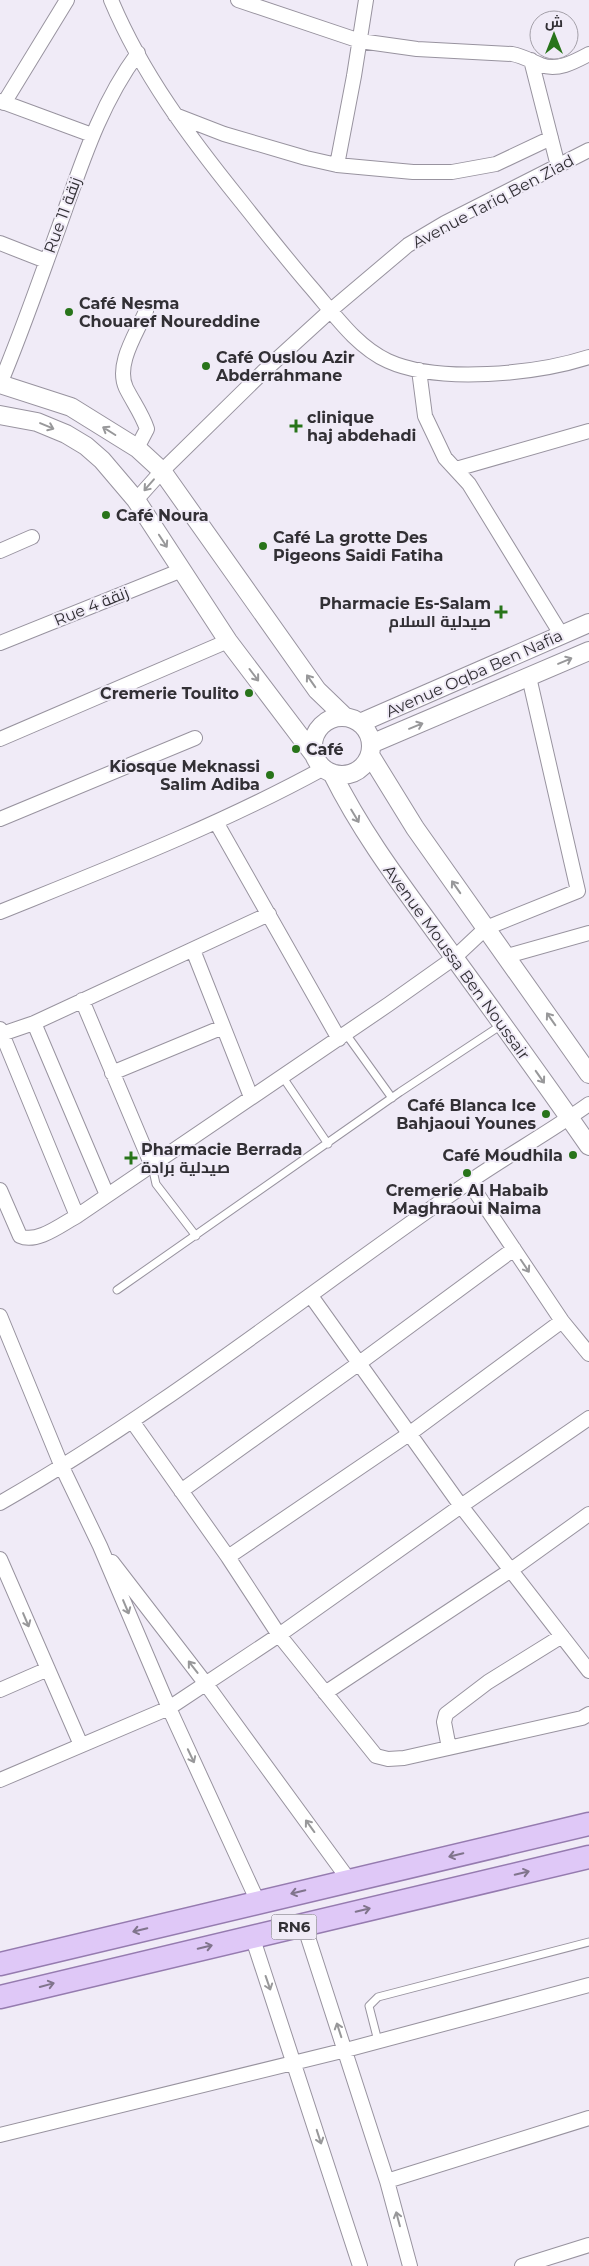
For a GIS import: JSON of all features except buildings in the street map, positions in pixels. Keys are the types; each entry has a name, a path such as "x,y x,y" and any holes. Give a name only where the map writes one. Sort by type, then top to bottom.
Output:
{"main road":[{"name":"RN6","path":"0,1964 589,1824"},
{"name":"RN6","path":"0,1997 589,1856"}],"street":[{"path":"67,0 2,102 92,135"},
{"path":"111,0 138,53 174,114 282,254 362,343 378,355 389,361 420,370 491,373 534,370 589,357"},
{"path":"238,0 360,41 417,49 512,54 529,59"},
{"path":"337,165 366,0"},
{"name":"Rue 11 زنقة","path":"0,384 26,322 92,135 121,77 138,53"},
{"path":"532,60 549,68 558,67 575,60"},
{"path":"532,60 558,166"},
{"path":"174,114 224,134 279,151 337,165 413,172 452,172 496,164 551,138"},
{"name":"Avenue Tariq Ben Ziad","path":"136,500 162,470 263,372 331,310 408,246 445,223 589,150"},
{"path":"0,243 46,262"},
{"path":"137,448 147,429 125,386 123,376 124,362 146,311"},
{"path":"420,370 425,416 445,458 469,484 561,634"},
{"path":"0,384 71,407 137,448 162,470 318,690 352,720 366,729 370,749 415,828 589,1074"},
{"name":"Avenue Moussa Ben Noussair","path":"0,415 37,422 66,434 86,446 102,460 136,500 228,641 324,766 373,846 589,1146"},
{"path":"456,469 589,431"},
{"path":"0,551 32,537"},
{"name":"Rue 4 زنقة","path":"0,643 182,570"},
{"name":"Avenue Oqba Ben Nafia","path":"352,720 589,623"},
{"path":"0,739 228,641"},
{"name":"Avenue Oqba Ben Nafia","path":"370,749 589,651"},
{"path":"0,1190 20,1236 35,1238 77,1216 342,1036 454,958 486,928 584,889 529,677"},
{"path":"352,720 335,718 319,728 314,737 313,747 324,766 351,773 365,763 370,749"},
{"path":"0,819 195,738"},
{"path":"0,912 216,822 281,792 324,766"},
{"path":"216,822 342,1036"},
{"path":"77,1216 1,1032 34,1023 269,914"},
{"path":"507,956 589,933"},
{"path":"193,950 251,1097"},
{"path":"82,1000 152,1166"},
{"path":"34,1023 107,1195"},
{"path":"112,1073 223,1027"},
{"path":"0,1503 62,1467 132,1421 311,1296 469,1182 589,1104"},
{"path":"469,1182 562,1321 589,1354"},
{"path":"181,1491 514,1249"},
{"path":"311,1296 461,1506 589,1671"},
{"path":"228,1557 410,1434 562,1321"},
{"path":"1,1323 62,1467 100,1546 169,1708 258,1902"},
{"path":"0,1780 169,1708 279,1635 589,1418"},
{"path":"132,1421 228,1557 279,1635 376,1756 404,1758 531,1731 582,1718 589,1714"},
{"path":"325,1693 511,1570 589,1514"},
{"path":"100,1546 206,1684 349,1880"},
{"path":"0,1559 81,1745"},
{"path":"0,1596 13,1590"},
{"path":"449,1748 444,1722 446,1714 488,1682 562,1636"},
{"path":"0,1690 48,1670"},
{"path":"304,1925 387,2181 410,2266"},
{"path":"252,1936 360,2266"},
{"path":"0,2135 346,2050 589,1984"},
{"path":"387,2181 589,2118"},
{"path":"522,2266 589,2244"}],"lane":[{"path":"117,1290 392,1098 503,1024"},
{"path":"342,1036 392,1098"},
{"path":"282,1076 328,1144"},
{"path":"152,1166 156,1184 196,1236"},
{"path":"378,2041 369,2006 378,1997 589,1942"}],"place":[{"name":"Café Nesma Chouaref Noureddine","path":"69,312"},
{"name":"Café Ouslou Azir Abderrahmane","path":"206,366"},
{"name":"clinique haj abdehadi","path":"296,426"},
{"name":"Café Noura","path":"106,515"},
{"name":"Café La grotte Des Pigeons Saidi Fatiha","path":"263,546"},
{"name":"Pharmacie Es-Salam صيدلية السلام","path":"501,612"},
{"name":"Cremerie Toulito","path":"249,693"},
{"name":"Café","path":"296,749"},
{"name":"Kiosque Meknassi Salim Adiba","path":"270,775"},
{"name":"Café Blanca Ice Bahjaoui Younes","path":"546,1114"},
{"name":"Café Moudhila","path":"573,1155"},
{"name":"Pharmacie Berrada صيدلية برادة","path":"131,1158"},
{"name":"Cremerie Al Habaib Maghraoui Naima","path":"467,1173"}]}
